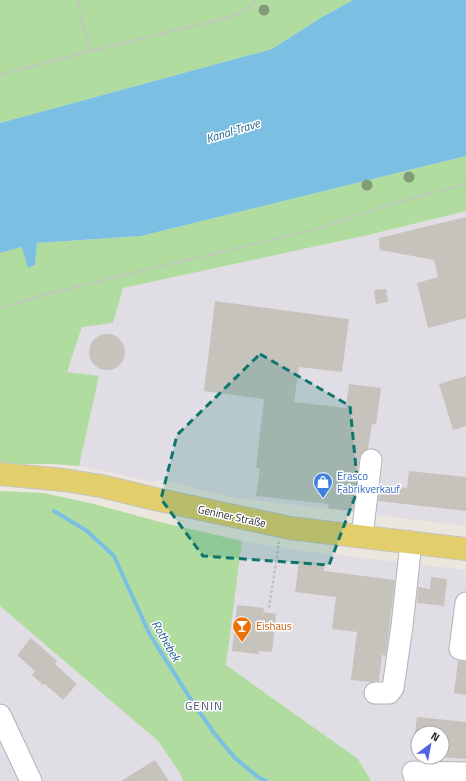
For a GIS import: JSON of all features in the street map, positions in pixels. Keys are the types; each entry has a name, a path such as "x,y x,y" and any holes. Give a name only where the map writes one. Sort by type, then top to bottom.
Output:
{"main road":[{"name":"Geniner Straße","path":"0,474 64,480 101,486 282,526 466,549"}],"street":[{"path":"362,536 372,460"},
{"path":"375,693 389,693 393,688 402,626 411,542"},
{"path":"466,603 460,649 466,650"},
{"path":"0,715 31,781"},
{"path":"416,781 413,772 466,773"}],"path":[{"path":"77,0 90,51"},
{"path":"0,75 90,51 231,17 247,9 257,0"},
{"path":"0,308 51,293 320,228 398,202 466,184"},
{"path":"268,608 282,526"}],"highlighted area":[{"path":"260,354 350,406 358,489 329,565 203,556 161,499 177,435"}],"shaded area":[{"path":"466,211 466,526 229,497 162,480 151,482 79,466 99,377 67,373 83,326 113,323 123,288 368,235"},
{"path":"242,541 304,551 466,570 466,781 371,781 358,759 226,665"},
{"path":"0,606 158,741 180,773 183,781 0,781"}],"green space":[{"path":"0,0 353,0 322,17 272,49 0,123"},
{"path":"466,156 466,211 368,235 123,288 113,323 82,327 67,372 99,376 79,466 53,464 0,464 0,253 22,247 35,265 36,243 141,236"},
{"path":"0,491 43,493 94,504 160,522 242,541 226,665 358,759 371,781 183,781 180,773 158,741 0,606"}],"water":[{"name":"Kanal-Trave","path":"353,0 466,0 466,156 141,236 37,243 35,265 28,268 22,247 0,253 0,123 272,49 322,17"}],"building":[{"path":"466,217 466,318 428,328 417,283 438,277 434,260 380,250 379,238"},
{"path":"386,289 388,302 376,304 374,290"},
{"path":"215,301 349,319 342,372 299,367 294,402 346,408 349,384 381,388 376,424 372,424 368,449 362,453 359,459 353,511 328,508 329,504 256,496 260,469 256,468 264,399 204,391"},
{"path":"107,334 120,339 125,352 120,365 107,370 94,365 89,352 94,339"},
{"path":"466,376 466,426 453,430 439,384"},
{"path":"409,471 466,477 466,511 378,501 380,485 407,488"},
{"path":"299,561 324,564 324,571 395,580 386,656 382,655 379,681 371,682 351,680 357,632 332,629 336,597 295,592"},
{"path":"431,577 447,579 444,606 417,603 418,587 430,589"},
{"path":"237,605 264,608 263,612 276,614 272,652 259,651 259,654 232,651"},
{"path":"31,638 57,661 55,664 77,684 63,700 32,675 35,671 17,655"},
{"path":"458,661 466,662 466,695 454,693"},
{"path":"417,717 466,722 466,759 450,758 450,725 416,725"},
{"path":"155,760 169,781 121,781"}],"waterway":[{"name":"Rothebek","path":"54,511 87,531 114,556 150,635 192,701 214,733 235,758 258,777 266,781"}],"place":[{"name":"Erasco Fabrikverkauf","path":"323,499"},
{"name":"Eishaus","path":"242,643"}],"district":[{"name":"GENIN","path":"204,706"}]}
